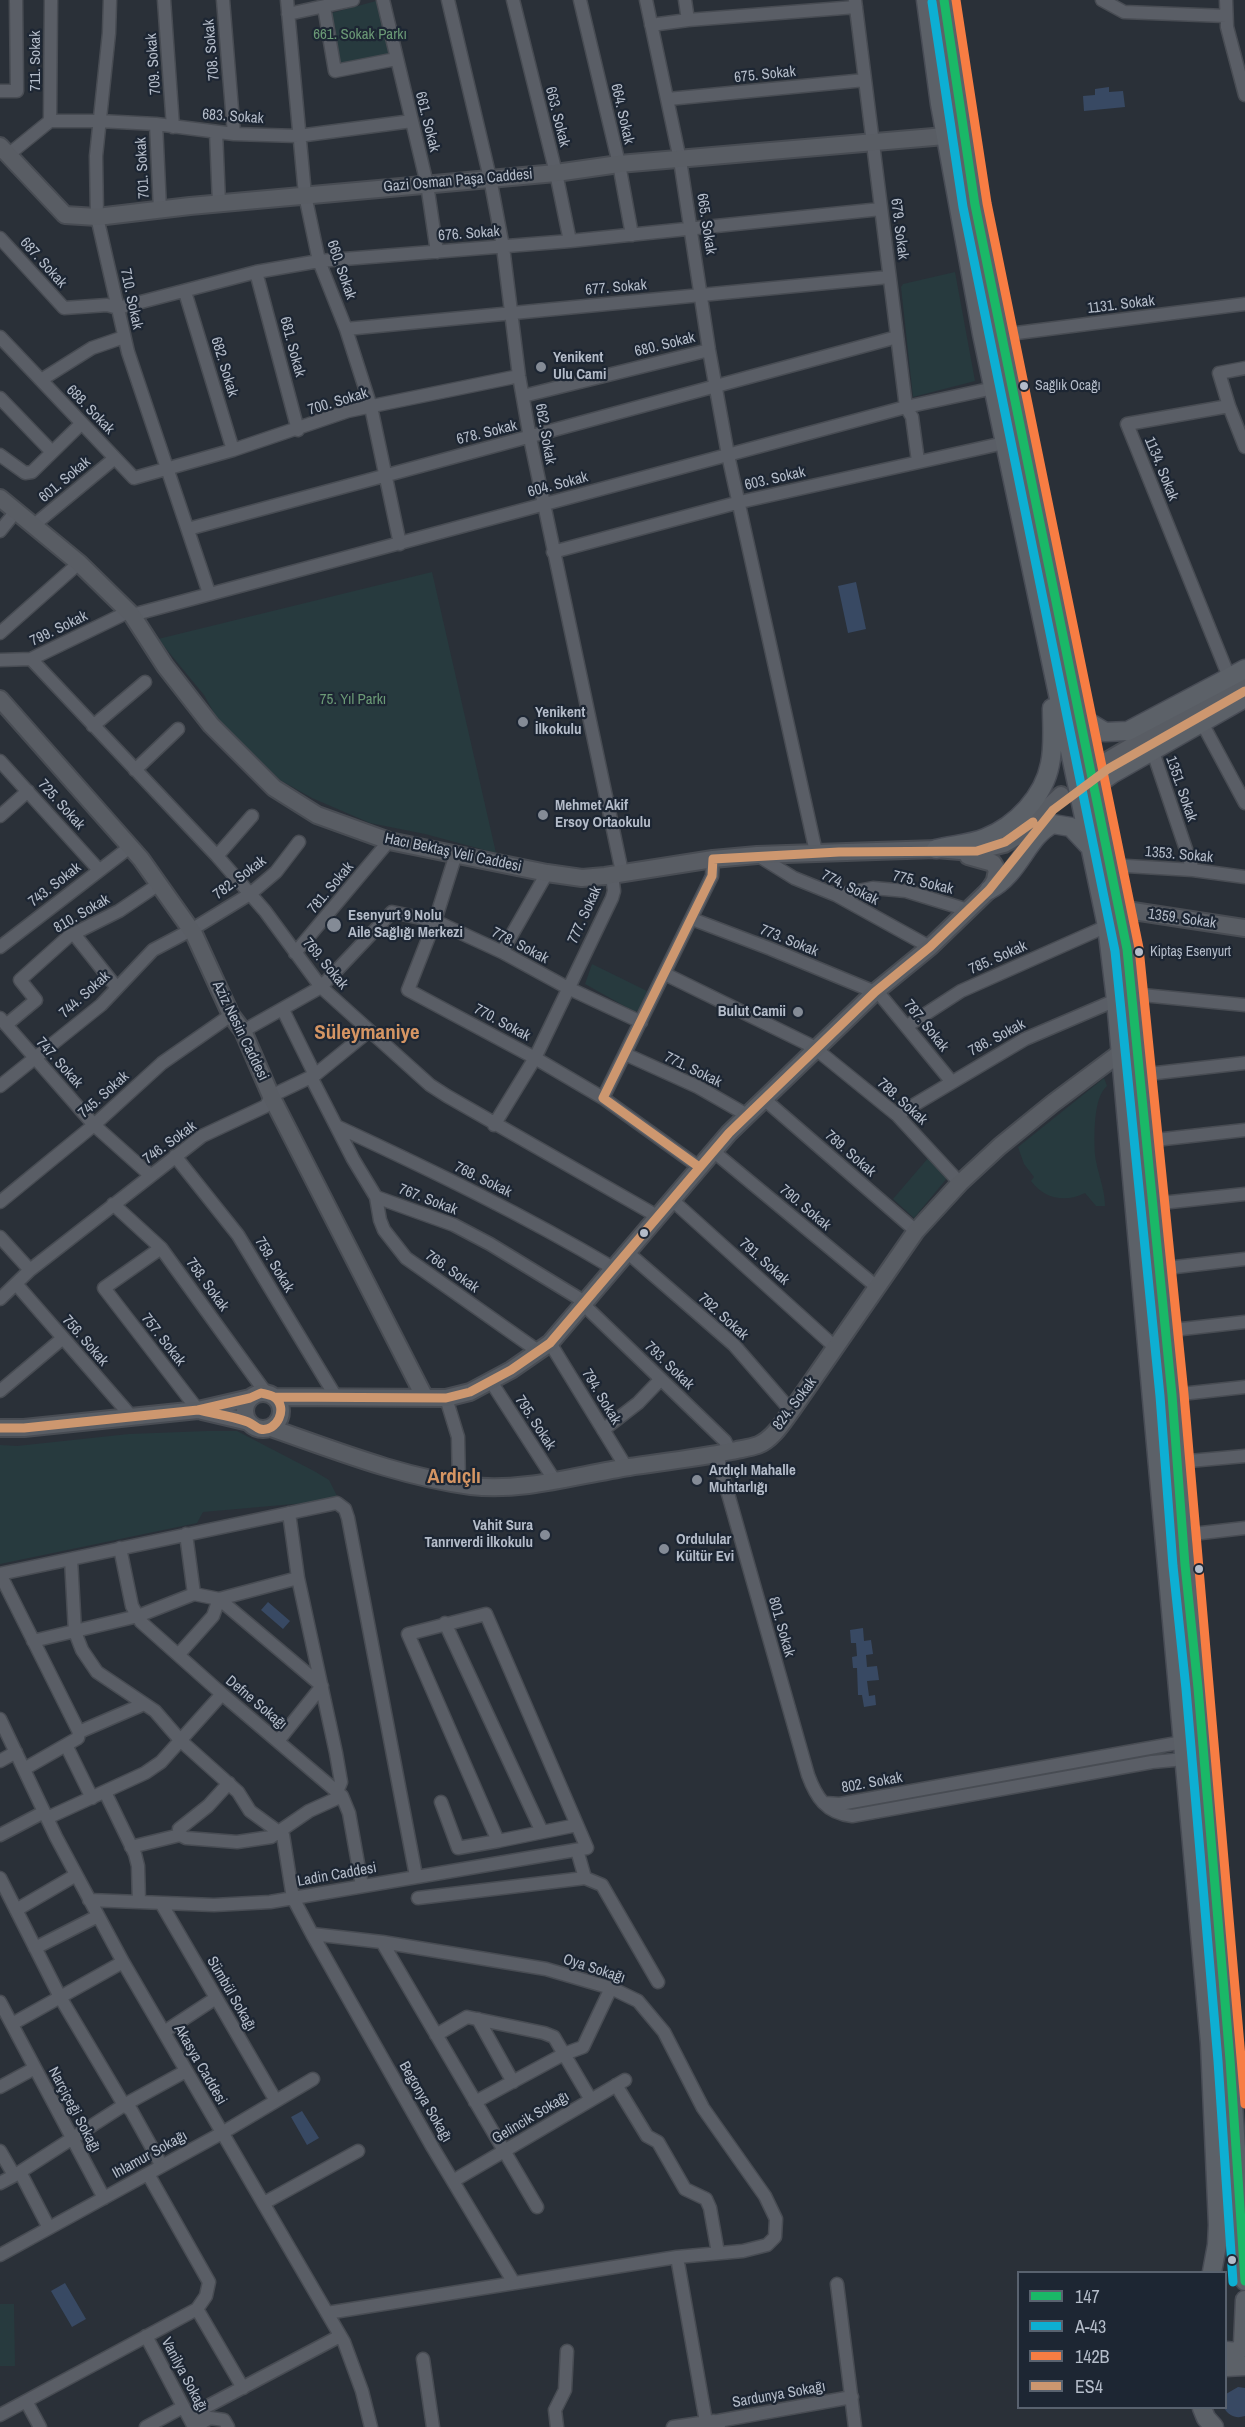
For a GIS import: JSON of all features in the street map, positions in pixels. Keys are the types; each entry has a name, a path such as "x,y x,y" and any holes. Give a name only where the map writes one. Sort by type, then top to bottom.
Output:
{"main road":[{"path":"926,0 945,136 1004,443 1139,1075 1178,1462 1230,2060 1245,2281"},
{"path":"944,0 975,206 1120,909 1124,997 1120,1053 1210,2043 1220,2271"},
{"path":"1076,703 1085,720 1093,727 1105,732 1128,731 1240,675"},
{"path":"936,849 987,837 1012,822 1032,802 1046,778 1050,765 1053,679"},
{"path":"1094,790 1098,784 1112,774 1245,698"},
{"path":"992,885 1006,879 1042,831 1053,824 1071,827 1089,847"},
{"path":"1212,2271 1217,2245"},
{"path":"1227,2351 1236,2352 1243,2344 1245,2300"},
{"path":"1227,2367 1245,2366"}],"street":[{"path":"0,91 17,92 16,0"},
{"name":"711. Sokak","path":"50,121 51,0"},
{"name":"710. Sokak","path":"110,0 109,33 96,156 97,217 124,337 209,593"},
{"name":"709. Sokak","path":"164,0 173,127"},
{"name":"708. Sokak","path":"223,0 234,134"},
{"name":"660. Sokak","path":"287,0 305,195 319,261 346,329 371,406 400,544"},
{"path":"288,14 353,0"},
{"name":"661. Sokak","path":"383,0 427,184 437,252"},
{"name":"662. Sokak","path":"448,0 490,178 503,247 519,376 530,438 617,874"},
{"name":"663. Sokak","path":"513,0 556,172 570,241"},
{"name":"664. Sokak","path":"580,0 619,164 632,235"},
{"name":"665. Sokak","path":"646,0 680,160 709,350 728,455 816,852"},
{"path":"685,0 688,20"},
{"path":"756,0 758,14"},
{"path":"1102,0 1125,6 1226,16"},
{"path":"1226,0 1226,16 1245,95"},
{"path":"651,25 856,3"},
{"name":"679. Sokak","path":"856,3 906,407 912,417 918,461"},
{"path":"324,7 335,71 396,59"},
{"name":"675. Sokak","path":"668,99 865,80"},
{"path":"4,151 50,121"},
{"name":"683. Sokak","path":"50,121 156,124 234,134 298,136 412,122"},
{"name":"701. Sokak","path":"156,124 160,209"},
{"path":"216,132 219,203"},
{"name":"Gazi Osman Paşa Caddesi","path":"4,151 65,215 97,217 619,164 873,144 945,136"},
{"name":"676. Sokak","path":"64,308 107,305 118,308 256,272 319,261 692,230 881,209"},
{"name":"687. Sokak","path":"0,238 64,308"},
{"name":"681. Sokak","path":"256,272 298,430"},
{"name":"677. Sokak","path":"346,329 889,277"},
{"name":"682. Sokak","path":"186,292 233,450"},
{"name":"1131. Sokak","path":"1000,335 1245,304"},
{"name":"688. Sokak","path":"0,337 134,478 168,470"},
{"path":"41,380 92,348 124,337"},
{"name":"678. Sokak","path":"188,529 384,474 530,438 897,337"},
{"name":"680. Sokak","path":"523,396 709,350"},
{"path":"1245,368 1220,373 1229,406 1245,447"},
{"name":"700. Sokak","path":"168,470 298,430 348,411 519,376"},
{"name":"604. Sokak","path":"130,614 400,544 906,407 994,388"},
{"path":"0,398 52,452"},
{"name":"1134. Sokak","path":"1229,406 1127,424 1240,675"},
{"path":"0,455 25,473 32,472 82,423"},
{"name":"603. Sokak","path":"553,552 740,502 1004,443"},
{"name":"601. Sokak","path":"34,525 115,458"},
{"name":"Hacı Bektaş Veli Caddesi","path":"0,498 79,563 130,614 165,666 211,725 274,788 317,815 389,841 582,878 757,855 936,849 955,852"},
{"path":"0,531 16,510"},
{"path":"0,633 79,563"},
{"name":"799. Sokak","path":"0,660 31,659 130,614"},
{"name":"769. Sokak","path":"31,659 217,856 250,894 321,987 369,1031 430,1085 494,1125 657,1216"},
{"path":"1240,675 1107,766 1245,691"},
{"path":"93,726 145,682"},
{"name":"Aziz Nesin Caddesi","path":"0,699 130,847 191,930 231,1015 243,1031 271,1096 425,1398"},
{"path":"1202,721 1245,803"},
{"path":"135,770 178,729"},
{"name":"1351. Sokak","path":"1153,752 1193,870"},
{"name":"725. Sokak","path":"0,761 99,870"},
{"path":"0,816 28,791"},
{"path":"0,1428 24,1428 198,1410 255,1395 446,1398 470,1392 511,1371 544,1347 713,1151 747,1115 876,991 930,947 968,910 992,885 1062,798 1026,829 1004,844 985,850 955,852"},
{"path":"217,856 252,816"},
{"name":"781. Sokak","path":"296,953 389,841"},
{"name":"782. Sokak","path":"191,930 250,894 276,872 299,842"},
{"name":"743. Sokak","path":"0,947 130,847"},
{"path":"955,852 993,863 997,870 992,885"},
{"name":"770. Sokak","path":"456,854 435,921 408,990 535,1058 603,1098 699,1167"},
{"name":"774. Sokak","path":"757,855 794,878 836,895 930,947"},
{"path":"603,1098 712,876 713,859"},
{"name":"1353. Sokak","path":"1110,865 1193,870 1245,877"},
{"path":"502,952 547,873"},
{"name":"777. Sokak","path":"494,1125 535,1058 612,898 617,874"},
{"name":"810. Sokak","path":"3,1022 36,999 20,980 74,934 119,911 159,884"},
{"name":"775. Sokak","path":"836,895 873,888 906,891 968,910"},
{"name":"1359. Sokak","path":"1120,909 1245,928"},
{"name":"778. Sokak","path":"243,1031 321,987 392,912 435,921 641,1022"},
{"name":"773. Sokak","path":"692,919 876,991"},
{"name":"785. Sokak","path":"907,1026 961,991 1107,926"},
{"name":"744. Sokak","path":"0,1086 101,1005 153,950 191,930"},
{"path":"74,934 117,988"},
{"name":"788. Sokak","path":"665,974 817,1050 897,1115 960,1183"},
{"name":"787. Sokak","path":"876,991 951,1081"},
{"path":"1124,997 1245,1005"},
{"name":"786. Sokak","path":"897,1115 1025,1039 1124,997"},
{"name":"767. Sokak","path":"283,1010 336,1126 376,1197 454,1226 490,1244 584,1303"},
{"name":"745. Sokak","path":"0,1202 94,1125 162,1063 231,1015"},
{"name":"747. Sokak","path":"3,1022 94,1125 150,1175"},
{"name":"746. Sokak","path":"0,1299 30,1270 202,1136 266,1106 271,1096 313,1076 369,1031"},
{"name":"824. Sokak","path":"271,1428 377,1465 422,1477 459,1484 502,1487 555,1481 626,1467 724,1453 760,1444 774,1433 792,1410 916,1231 960,1183 1000,1146 1120,1053"},
{"name":"771. Sokak","path":"625,1054 698,1087 747,1115"},
{"path":"1139,1075 1245,1064"},
{"name":"789. Sokak","path":"764,1099 916,1231"},
{"name":"768. Sokak","path":"336,1126 544,1227 613,1268"},
{"path":"1146,1141 1245,1130"},
{"name":"790. Sokak","path":"713,1151 878,1288"},
{"name":"759. Sokak","path":"175,1156 238,1235 336,1397"},
{"path":"1152,1204 1245,1194"},
{"name":"766. Sokak","path":"376,1197 384,1230 406,1258 544,1347"},
{"name":"791. Sokak","path":"671,1199 836,1348"},
{"name":"758. Sokak","path":"113,1204 161,1248 270,1395"},
{"path":"0,1237 30,1270"},
{"name":"757. Sokak","path":"161,1248 104,1288 198,1410"},
{"name":"792. Sokak","path":"627,1252 734,1345 792,1410"},
{"path":"1158,1269 1245,1259"},
{"name":"756. Sokak","path":"17,1285 131,1416"},
{"name":"793. Sokak","path":"584,1303 725,1441 724,1453"},
{"path":"1164,1331 1245,1322"},
{"path":"0,1391 63,1338"},
{"name":"794. Sokak","path":"544,1347 603,1430 626,1467"},
{"path":"603,1430 638,1403 661,1379"},
{"name":"795. Sokak","path":"490,1380 555,1481"},
{"path":"1172,1395 1245,1387"},
{"path":"198,1410 249,1422 259,1429 271,1428 281,1414 280,1403 270,1395"},
{"path":"249,1422 245,1410 250,1398"},
{"path":"446,1398 458,1437 459,1484"},
{"name":"801. Sokak","path":"724,1453 808,1774 815,1795 824,1803"},
{"path":"1178,1462 1245,1456"},
{"path":"24,1769 78,1738 79,1732 0,1574 337,1503 345,1509 348,1518 417,1876"},
{"path":"289,1513 298,1578 341,1782 339,1794 349,1813 362,1886"},
{"path":"1184,1534 1245,1528"},
{"path":"186,1534 194,1594"},
{"name":"Defne Sokağı","path":"120,1548 132,1606 141,1622 339,1794"},
{"path":"71,1558 75,1632 82,1650 97,1672 155,1711 181,1741 238,1792 250,1811 283,1835 293,1898 312,1934"},
{"path":"33,1641 138,1616 194,1594 219,1599 298,1578"},
{"path":"179,1654 213,1616 219,1599"},
{"path":"219,1599 322,1686"},
{"path":"498,1841 408,1634 486,1614 577,1825 585,1878"},
{"path":"446,1623 542,1832"},
{"path":"279,1741 322,1686"},
{"path":"0,1835 92,1798 145,1773 161,1762 222,1694"},
{"path":"79,1732 144,1704"},
{"name":"Akasya Caddesi","path":"0,1719 45,1815 123,1962 340,2336 362,2391 371,2427"},
{"path":"66,1745 92,1798"},
{"name":"802. Sokak","path":"824,1803 840,1804 1184,1750"},
{"path":"0,1761 16,1752"},
{"path":"180,1835 179,1829 208,1806 229,1783"},
{"path":"105,1792 138,1866 139,1902"},
{"path":"131,1847 180,1835 186,1838 237,1842 271,1837 309,1810 339,1794"},
{"path":"441,1802 458,1848 577,1825"},
{"name":"Ladin Caddesi","path":"89,1900 214,1905 270,1902 582,1849"},
{"path":"16,1910 76,1875"},
{"path":"0,1878 60,1997 124,2105 131,2110 162,2166"},
{"path":"418,1898 585,1878 602,1885 658,1982"},
{"name":"Sümbül Sokağı","path":"160,1903 276,2101"},
{"path":"36,1948 98,1916"},
{"name":"Oya Sokağı","path":"312,1934 382,1942 546,1969 611,1988 638,2001 664,2032 703,2108 765,2196 776,2219 775,2236 767,2245 743,2251 677,2257 327,2313"},
{"name":"Begonya Sokağı","path":"312,1934 514,2283"},
{"path":"382,1942 537,2207"},
{"path":"7,2023 123,1962"},
{"path":"475,2102 564,2054 583,2048 611,1988"},
{"path":"164,2032 216,1998"},
{"name":"Narçiçeği Sokağı","path":"0,2002 7,2023 35,2068 104,2198"},
{"path":"436,2035 467,2017 554,2037 591,2100"},
{"path":"478,2019 513,2082"},
{"name":"Narçiçeği Sokağı","path":"0,2087 35,2068"},
{"path":"0,2183 124,2105 186,2071"},
{"name":"Ihlamur Sokağı","path":"0,2255 222,2133 313,2079"},
{"name":"Gelincik Sokağı","path":"453,2181 620,2083 646,2136 658,2142 685,2189 706,2199 710,2208 718,2253"},
{"path":"0,2151 17,2174 49,2228"},
{"path":"264,2204 358,2151"},
{"path":"0,2415 197,2309 206,2296 209,2282 148,2174"},
{"path":"677,2257 714,2423"},
{"path":"837,2284 855,2427"},
{"path":"197,2309 243,2388"},
{"name":"Vanilya Sokağı","path":"146,2336 190,2419"},
{"path":"190,2419 340,2336"},
{"path":"557,2427 555,2410 565,2390 567,2351"},
{"path":"423,2359 433,2427"},
{"name":"Sardunya Sokağı","path":"673,2427 714,2423 852,2397"},
{"path":"26,2401 40,2427"},
{"path":"146,2427 210,2418 224,2420 228,2427"}],"green space":[{"name":"661. Sokak Parkı","path":"376,1 382,5 391,56 340,66 328,14"},
{"path":"955,272 975,381 913,397 901,287 903,284"},
{"name":"75. Yıl Parkı","path":"432,572 496,853 425,834 370,823 312,798 280,780 218,720 204,695 158,639"},
{"path":"592,964 647,991 640,1009 635,1012 585,984"},
{"path":"1104,1078 1107,1086 1099,1099 1094,1139 1105,1206 1096,1206 1085,1193 1070,1198 1056,1198 1042,1192 1031,1181 1034,1177 1024,1164 1018,1147"},
{"path":"929,1157 948,1177 914,1218 893,1199"},
{"path":"237,1431 314,1471 329,1480 339,1500 203,1512 197,1523 0,1564 0,1445 17,1446 129,1434"},
{"path":"0,2304 14,2304 15,2366 0,2366"}],"water":[{"path":"1109,87 1109,92 1123,91 1125,107 1084,111 1083,96 1095,95 1095,89"},
{"path":"856,582 866,629 848,633 838,586"},
{"path":"268,1602 290,1621 283,1629 261,1610"},
{"path":"863,1628 864,1641 871,1640 873,1654 866,1655 867,1667 877,1666 879,1680 867,1681 869,1696 875,1695 876,1705 864,1707 862,1695 858,1695 857,1668 853,1668 852,1657 857,1656 856,1643 851,1643 850,1630"},
{"path":"302,2111 319,2138 307,2145 291,2117"},
{"path":"65,2283 86,2319 72,2327 51,2291"},
{"path":"1238,2387 1245,2388 1245,2416 1230,2415 1225,2409 1227,2409 1227,2393"}],"transit line":[{"name":"147","path":"944,0 975,205 1127,949 1172,1395 1185,1565 1198,1688 1230,2060 1245,2281"},
{"name":"142B","path":"956,0 987,203 1139,948 1184,1394 1245,2104"},
{"name":"A-43","path":"932,2 963,207 1115,951 1160,1396 1173,1566 1186,1689 1218,2061 1233,2282"},
{"name":"ES4","path":"274,1397 446,1398 470,1392 511,1370 550,1343 729,1133 875,992 930,947 989,890 1053,810 1108,769 1245,691"},
{"name":"ES4","path":"699,1167 603,1098 712,876 713,859 839,852 977,851 1005,842 1033,822"},
{"name":"ES4","path":"261,1393 274,1397 281,1407 276,1423 266,1429 236,1418 198,1410 250,1398 261,1393"},
{"name":"ES4","path":"0,1428 24,1428 198,1410"}],"place":[{"name":"Yenikent Ulu Cami","path":"541,367"},
{"name":"Sağlık Ocağı","path":"1024,386"},
{"name":"Yenikent İlkokulu","path":"523,722"},
{"name":"Mehmet Akif Ersoy Ortaokulu","path":"543,815"},
{"name":"Esenyurt 9 Nolu Aile Sağlığı Merkezi","path":"334,925"},
{"name":"Kiptaş Esenyurt","path":"1139,952"},
{"name":"Bulut Camii","path":"798,1012"},
{"name":"Ardıçlı Mahalle Muhtarlığı","path":"697,1480"},
{"name":"Vahit Sura Tanrıverdi İlkokulu","path":"545,1535"},
{"name":"Ordulular Kültür Evi","path":"664,1549"}],"district":[{"name":"Süleymaniye","path":"367,1033"},
{"name":"Ardıçlı","path":"454,1477"}]}
